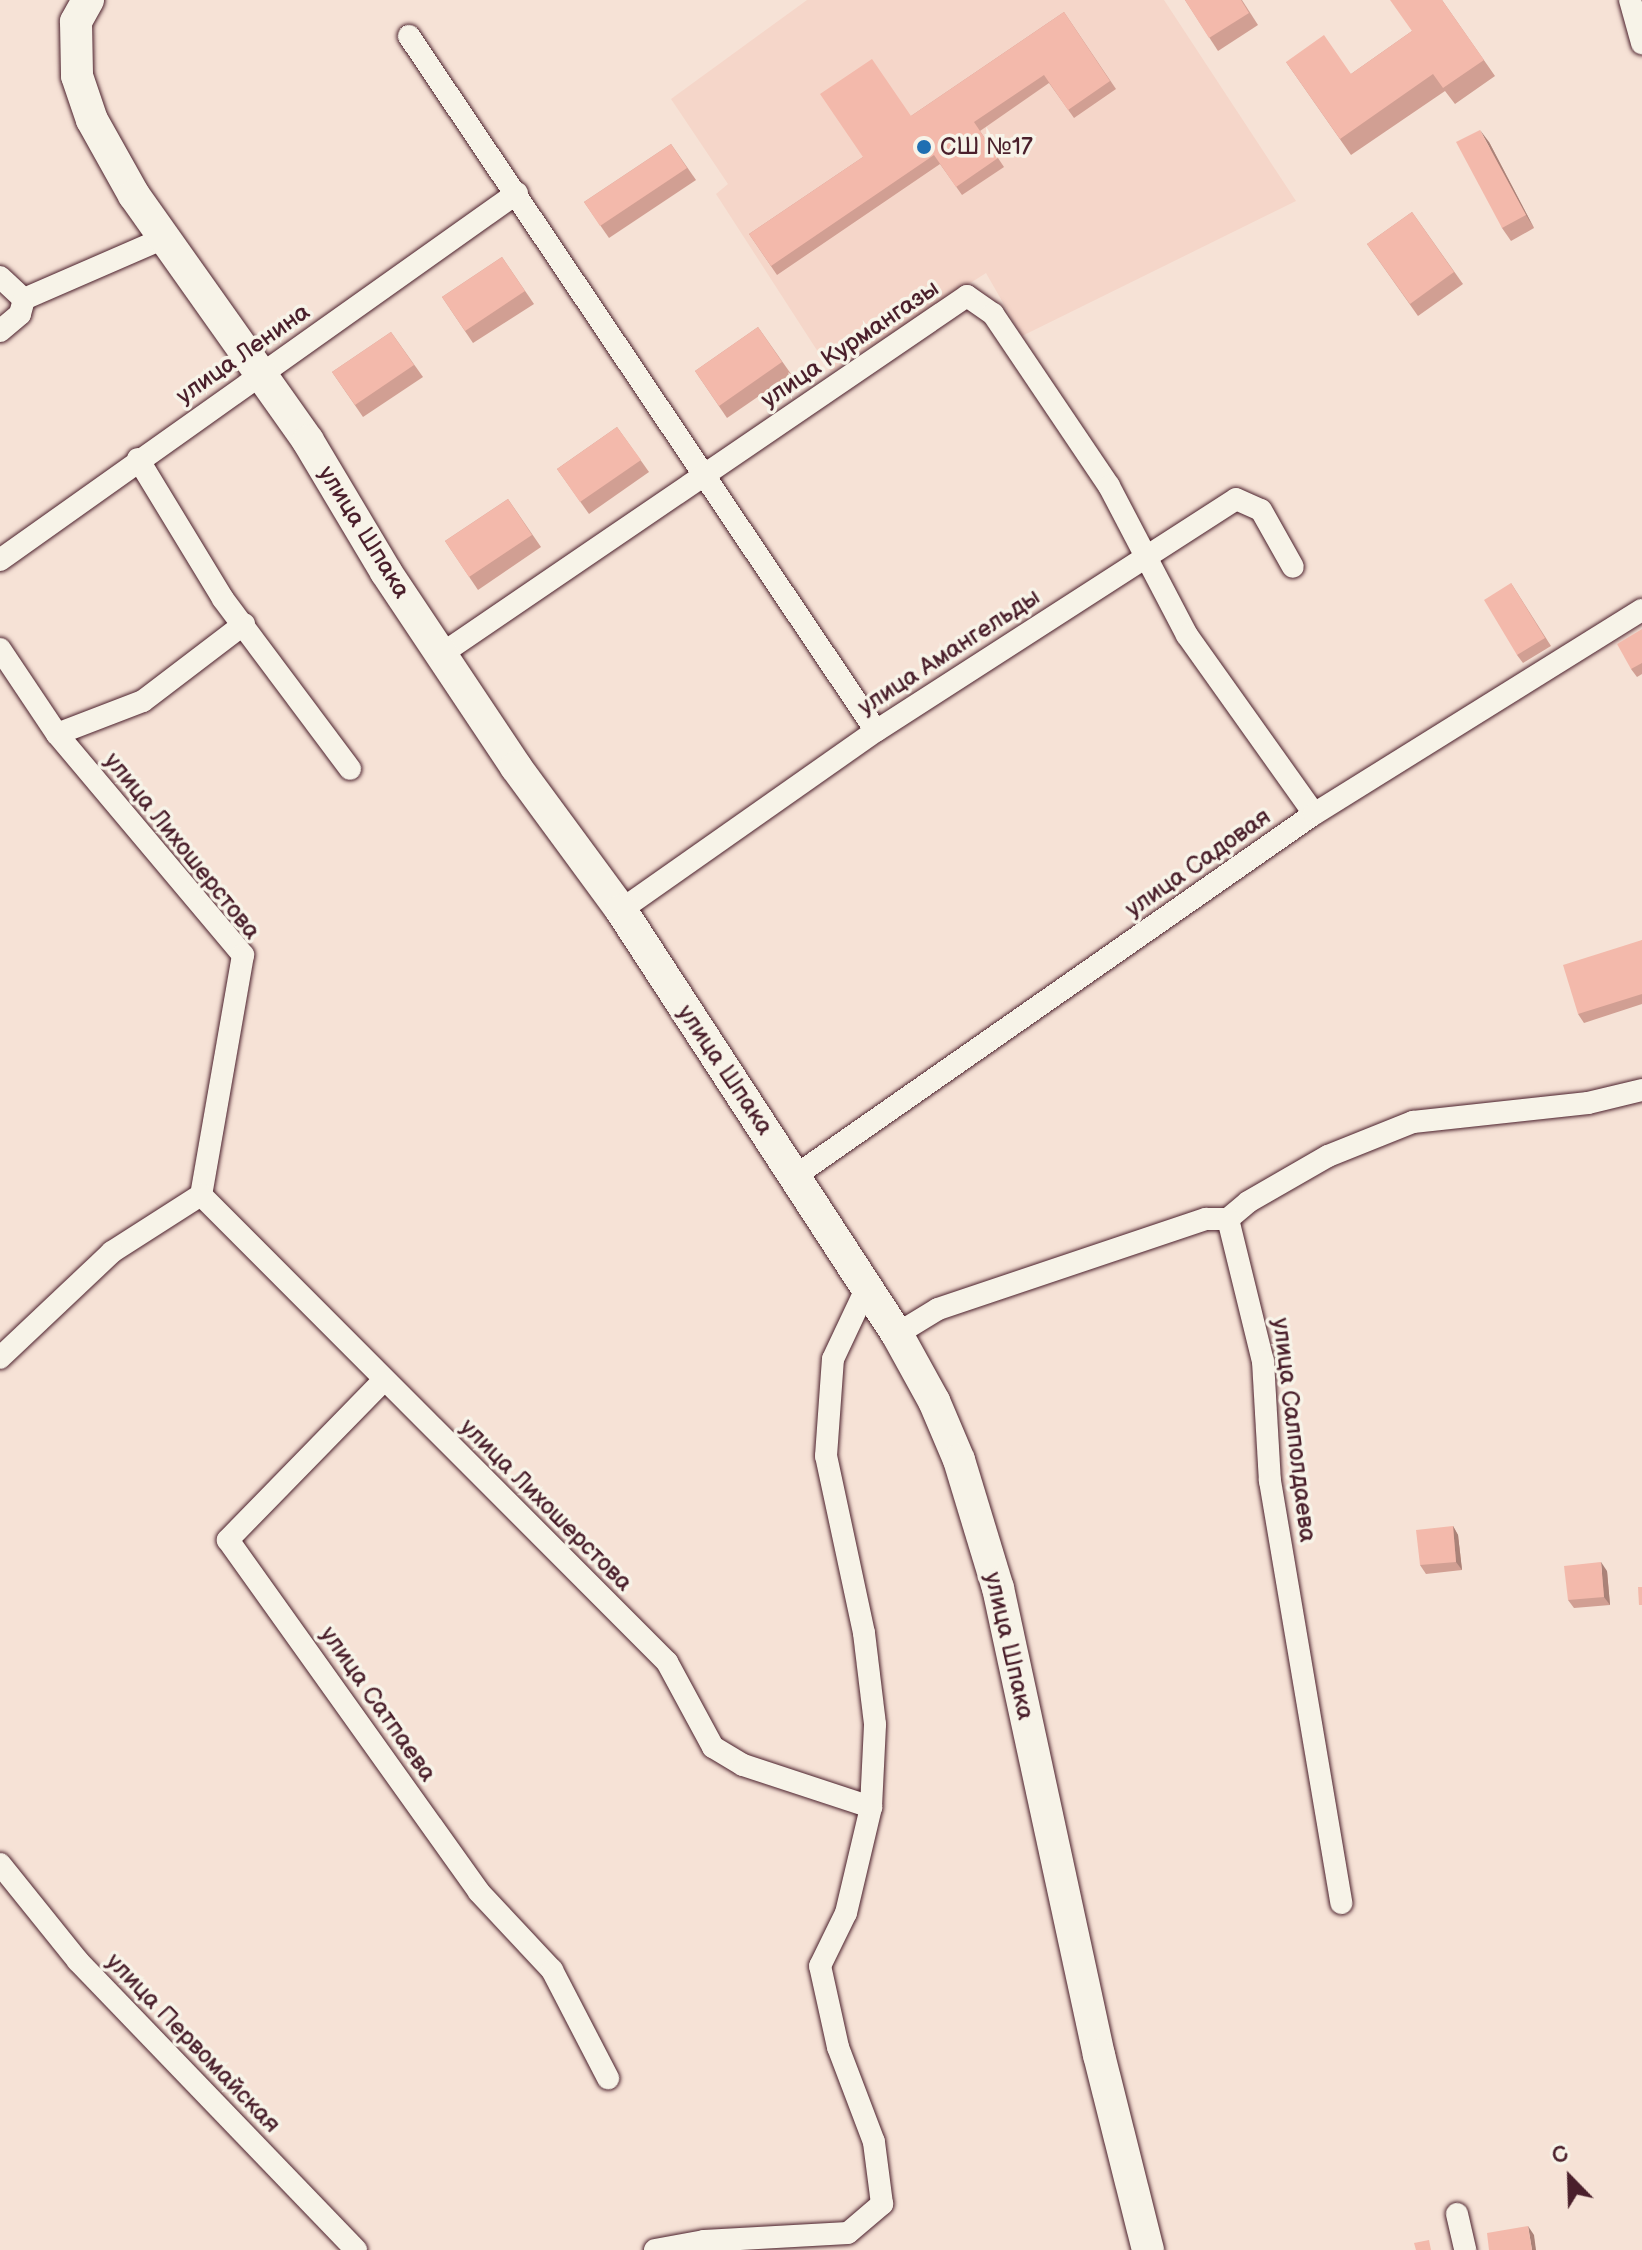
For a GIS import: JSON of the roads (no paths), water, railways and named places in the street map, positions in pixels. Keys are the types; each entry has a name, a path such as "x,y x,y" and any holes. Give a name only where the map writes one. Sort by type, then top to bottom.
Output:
{"street":[{"name":"улица Шпака","path":"88,0 76,22 77,76 92,120 164,238 308,441 386,572 443,653 516,767 621,910 795,1176 897,1334 959,1460 998,1588 1099,2055 1148,2250"},
{"path":"1630,0 1642,43"},
{"path":"409,36 706,473 876,731"},
{"name":"улица Ленина","path":"0,560 138,459 517,193"},
{"path":"24,299 164,238"},
{"path":"0,277 24,299"},
{"name":"улица Курмангазы","path":"443,653 967,296 993,314 1109,486 1142,556 1187,635 1314,814"},
{"path":"0,331 20,314 24,299"},
{"path":"138,459 223,599 350,769"},
{"name":"улица Амангельды","path":"621,910 876,731 1142,556 1236,499 1261,510 1293,567"},
{"name":"улица Садовая","path":"795,1176 1314,814 1642,610"},
{"path":"57,734 143,701 244,624"},
{"name":"улица Лихошерстова","path":"0,649 57,734 243,955 201,1195 382,1382 667,1662 713,1747 743,1765 871,1807"},
{"path":"897,1334 938,1309 1206,1219 1228,1219 1248,1202 1328,1156 1413,1122 1588,1103 1642,1090"},
{"path":"0,1358 112,1252 201,1195"},
{"name":"улица Салполдаева","path":"1228,1219 1263,1361 1270,1481 1341,1903"},
{"path":"655,2250 704,2241 848,2233 882,2204 874,2142 838,2047 820,1966 846,1913 871,1807 875,1724 864,1633 826,1456 833,1359 866,1289"},
{"name":"улица Сатпаева","path":"382,1382 228,1540 479,1892 552,1970 608,2078"},
{"name":"улица Первомайская","path":"0,1864 78,1961 356,2250"},
{"path":"1457,2214 1465,2250"}],"place":[{"name":"СШ №17","path":"924,147"}]}
